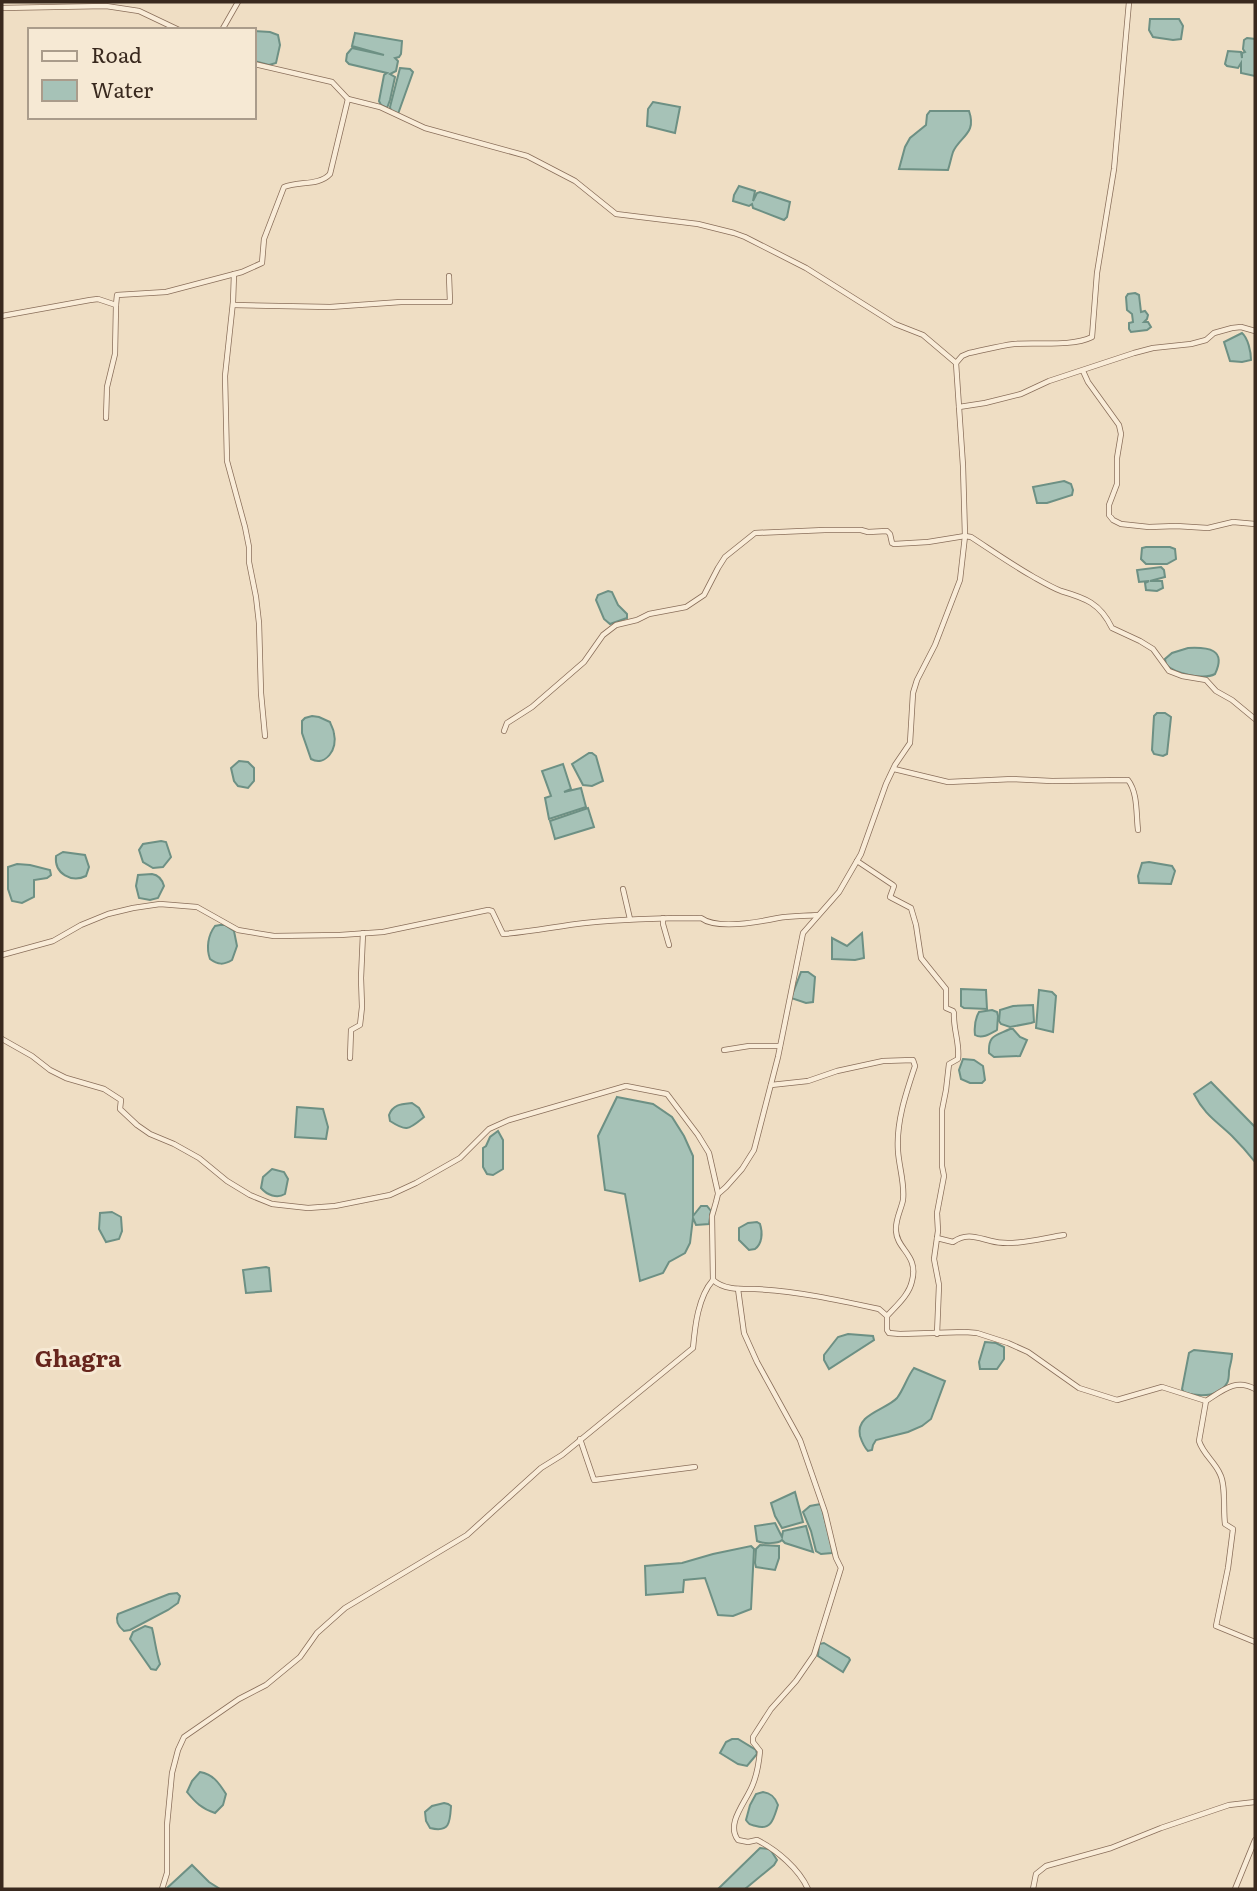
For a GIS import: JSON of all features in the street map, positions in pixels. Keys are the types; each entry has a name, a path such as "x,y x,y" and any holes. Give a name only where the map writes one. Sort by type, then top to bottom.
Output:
{"street":[{"path":"223,28 238,2"},
{"path":"718,1194 742,1169 754,1150 780,1046 803,933 839,892 857,861 894,769 910,743 913,693 960,580 965,536 956,363 962,356 981,350 1092,337 1097,273 1114,169 1129,2"},
{"path":"2,8 106,6 139,11 175,28"},
{"path":"256,64 332,82 348,99 380,107 425,128 527,156 575,181 616,214 698,225 745,237 806,268 895,324 923,335 956,363"},
{"path":"106,418 107,387 115,354 117,295 166,292 254,268 262,263 264,239 284,187 325,179 330,174 348,99"},
{"path":"234,274 225,376 227,461 245,527 260,623 265,736"},
{"path":"233,305 330,307 450,302 449,276"},
{"path":"2,316 98,299 116,305"},
{"path":"959,407 1021,394 1049,381 1143,351 1204,340 1214,333 1231,328 1241,327 1255,331"},
{"path":"1083,371 1113,415 1121,434 1117,484 1109,505 1109,515 1113,520 1121,524 1149,527 1208,528 1233,522 1255,524"},
{"path":"503,731 508,723 532,707 584,663 603,635 616,625 657,612 686,607 704,595 725,557 755,533 825,530 887,531 894,544 971,537 1045,583 1090,602 1108,617 1112,628 1153,649 1169,671 1206,680 1216,691 1255,719"},
{"path":"894,769 948,782 1013,779 1128,780 1133,788 1138,830"},
{"path":"857,861 893,885 890,897 911,908 921,958 946,989 946,1008 954,1013 959,1054 958,1059 949,1064 942,1110 944,1176 937,1213 934,1259 939,1285 937,1334"},
{"path":"623,889 630,919"},
{"path":"2,955 53,941 81,925 108,915 160,904 197,907 238,930 274,936 383,932 488,910 492,911 503,933 630,919 701,918 707,922 747,924 817,915"},
{"path":"663,918 669,945"},
{"path":"350,1058 351,1030 360,1025 362,1007 363,933"},
{"path":"2,1039 66,1078 104,1089 121,1100 120,1109 150,1134 199,1157 227,1181 272,1204 308,1208 335,1206 390,1195 460,1158 489,1129 509,1120 625,1086 667,1094 709,1153 718,1194 712,1216 713,1280 702,1299 693,1348 562,1455 541,1468 467,1535 345,1608 317,1633 300,1657 266,1685 239,1699 184,1737 172,1773 167,1825 167,1873 162,1889"},
{"path":"724,1050 750,1046 780,1046"},
{"path":"771,1085 808,1081 837,1071 883,1061 913,1060 915,1066 902,1108 898,1135 903,1200 895,1227 901,1246 912,1262 913,1278 902,1301 887,1315 889,1333 977,1333 1028,1352 1079,1388 1117,1401 1162,1387 1206,1401"},
{"path":"937,1238 953,1241 958,1238 980,1237 993,1242 1004,1242 1065,1235"},
{"path":"713,1280 718,1285 738,1289 788,1291 826,1297 879,1309 887,1315"},
{"path":"738,1289 744,1333 800,1440 841,1568 814,1655 752,1737 760,1751 760,1759 752,1786 733,1829 738,1840 757,1840 772,1847 804,1879 808,1889"},
{"path":"1255,1389 1247,1384 1235,1385 1206,1401 1199,1441 1224,1483 1224,1524 1233,1529 1216,1626 1255,1642"},
{"path":"580,1439 594,1480 695,1468"},
{"path":"1033,1889 1036,1874 1046,1866 1111,1849 1161,1828 1229,1805 1255,1802"},
{"path":"1235,1889 1255,1840"}],"water":[{"path":"1150,19 1179,19 1183,26 1181,39 1153,37 1149,30"},
{"path":"256,31 278,35 280,45 276,63 269,65 256,62"},
{"path":"355,33 402,41 401,54 395,58 398,61 396,71 390,74 395,77 387,108 379,101 384,75 387,73 346,61 352,48 384,55 352,46"},
{"path":"1255,39 1255,76 1241,73 1241,63 1238,68 1225,64 1228,51 1241,52 1242,58 1242,53 1245,52 1244,40"},
{"path":"400,68 413,72 398,114 391,111 390,107"},
{"path":"653,102 680,107 675,133 647,126 648,109"},
{"path":"930,111 969,111 971,125 953,152 948,170 899,169 905,147 910,138 926,125"},
{"path":"739,186 755,191 753,201 760,192 790,202 787,217 784,220 753,208 752,204 749,206 733,201"},
{"path":"1135,293 1139,295 1141,312 1145,311 1148,315 1144,322 1148,322 1151,327 1131,332 1129,323 1133,322 1132,314 1127,310 1126,297"},
{"path":"1242,333 1249,345 1251,360 1230,361 1224,342"},
{"path":"1064,481 1071,484 1072,495 1047,503 1037,503 1033,487"},
{"path":"1142,548 1175,549 1176,559 1167,564 1146,564 1141,559"},
{"path":"1161,567 1165,577 1150,581 1162,581 1163,588 1157,591 1146,590 1145,583 1149,581 1139,582 1137,570"},
{"path":"612,592 618,605 627,614 627,618 610,624 604,619 596,600 598,595"},
{"path":"1188,648 1214,651 1219,659 1215,674 1190,675 1166,665 1165,659 1172,653"},
{"path":"1157,713 1165,713 1171,717 1167,754 1163,756 1154,754 1152,750 1154,716"},
{"path":"312,716 330,722 335,739 330,755 316,761 311,759 302,733 302,721"},
{"path":"589,753 596,756 603,781 592,786 583,785 572,764"},
{"path":"239,761 248,762 254,768 254,781 248,788 238,786 234,781 231,768"},
{"path":"563,764 571,789 564,792 581,788 586,807 549,819 545,798 551,796 542,771"},
{"path":"588,808 594,827 555,839 550,821"},
{"path":"166,842 171,857 163,867 153,868 143,862 139,850 143,844"},
{"path":"63,852 85,855 89,867 86,876 75,878 61,872 56,856"},
{"path":"1142,863 1172,866 1175,871 1171,884 1139,883"},
{"path":"17,864 50,870 51,875 34,880 34,897 22,903 12,901 8,889 8,867"},
{"path":"152,874 160,878 164,886 158,898 139,898 136,886 138,875"},
{"path":"225,925 234,931 237,946 232,960 221,964 210,959 208,946 215,926"},
{"path":"862,933 864,958 832,959 832,938 847,946"},
{"path":"801,972 808,972 815,977 813,1002 806,1003 791,998"},
{"path":"961,989 986,990 987,1009 961,1006"},
{"path":"1039,990 1052,992 1056,996 1053,1032 1036,1028"},
{"path":"1033,1005 1034,1022 1010,1027 999,1021 1000,1010"},
{"path":"979,1012 997,1012 998,1016 997,1030 983,1036 975,1035"},
{"path":"1010,1029 1027,1040 1020,1056 994,1057 989,1053 991,1039"},
{"path":"963,1059 974,1060 983,1066 985,1080 982,1083 970,1083 961,1079 959,1070"},
{"path":"1211,1082 1255,1127 1255,1162 1206,1112 1194,1094"},
{"path":"617,1097 653,1104 672,1117 693,1156 693,1216 701,1206 707,1206 711,1211 709,1224 696,1225 693,1218 690,1243 685,1253 669,1262 663,1273 640,1281 625,1194 605,1190 598,1136"},
{"path":"412,1103 424,1117 407,1128 390,1121 389,1115 393,1109 398,1105"},
{"path":"297,1107 323,1109 328,1127 326,1139 295,1137"},
{"path":"498,1131 503,1140 503,1169 493,1175 487,1174 483,1167 483,1148"},
{"path":"272,1169 284,1172 288,1179 285,1194 272,1196 261,1188 263,1177"},
{"path":"112,1212 121,1217 122,1231 119,1239 106,1242 99,1229 100,1213"},
{"path":"757,1222 762,1235 757,1247 749,1250 739,1240 739,1228"},
{"path":"269,1268 271,1291 246,1293 243,1270"},
{"path":"848,1334 873,1336 874,1340 829,1369 824,1355 838,1337"},
{"path":"985,1342 1004,1347 1004,1359 997,1369 980,1369 979,1362"},
{"path":"1194,1350 1232,1354 1228,1382 1214,1394 1184,1393 1182,1389 1189,1353"},
{"path":"914,1368 945,1381 931,1419 908,1432 876,1440 872,1450 868,1451 860,1436 862,1422 897,1398"},
{"path":"795,1492 803,1522 782,1528 771,1503"},
{"path":"821,1504 832,1553 821,1554 816,1551 803,1512 810,1506"},
{"path":"775,1523 782,1537 783,1531 806,1526 813,1552 782,1540 770,1543 757,1541 755,1526"},
{"path":"760,1545 779,1546 775,1570 756,1567 756,1549"},
{"path":"751,1546 754,1549 751,1609 733,1616 718,1615 705,1578 684,1580 683,1592 646,1595 645,1566 682,1563"},
{"path":"177,1593 180,1596 178,1603 168,1610 130,1630 124,1631 119,1626 118,1614"},
{"path":"145,1626 152,1628 160,1664 156,1670 151,1669 130,1639 133,1632"},
{"path":"824,1643 849,1658 843,1672 818,1656 819,1644"},
{"path":"738,1739 756,1750 757,1754 747,1766 738,1764 720,1753 726,1742"},
{"path":"200,1772 212,1777 226,1794 223,1805 215,1813 199,1805 187,1792"},
{"path":"763,1792 772,1796 778,1805 772,1822 766,1827 750,1825 746,1820 750,1805 756,1794"},
{"path":"444,1803 451,1806 448,1825 442,1829 430,1828 425,1812 432,1806"},
{"path":"760,1848 770,1849 777,1860 774,1865 745,1889 718,1889"},
{"path":"192,1865 209,1882 220,1889 166,1889"}],"district":[{"name":"Ghagra","path":"78,1359"}]}
